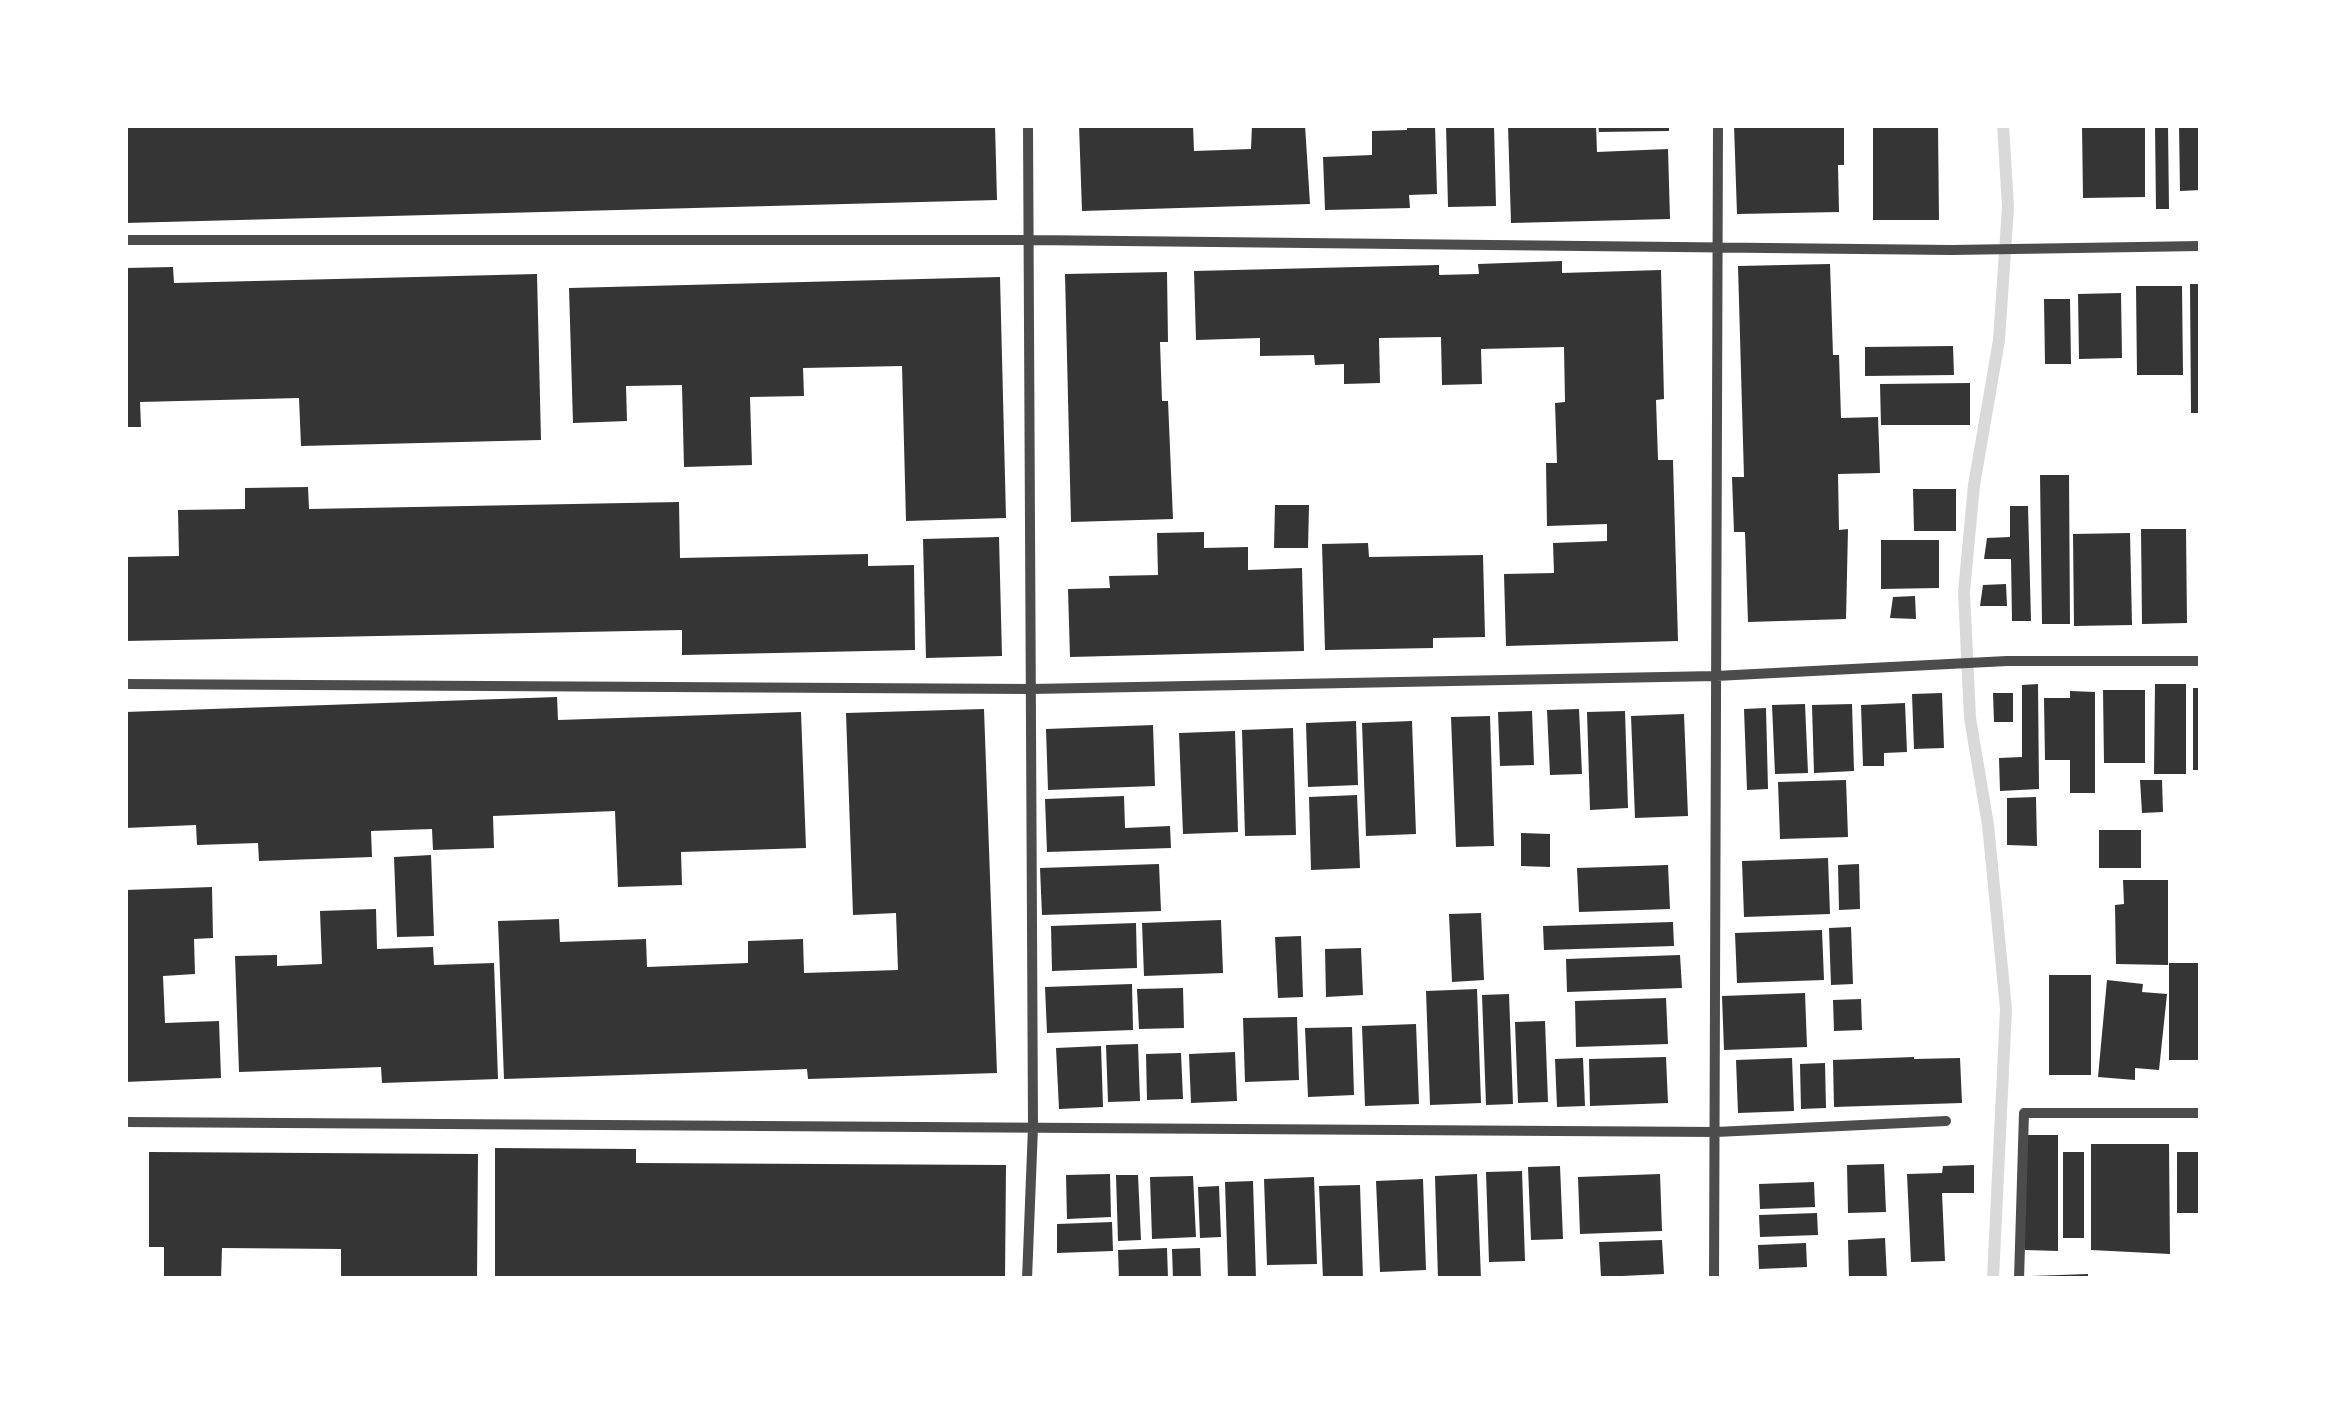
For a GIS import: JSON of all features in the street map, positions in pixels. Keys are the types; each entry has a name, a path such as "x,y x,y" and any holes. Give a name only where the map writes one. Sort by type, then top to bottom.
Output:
{"street":[{"path":"1026,1279 1033,1126 1028,125"},
{"path":"1714,1279 1718,125"},
{"path":"125,240 1030,240 1952,250 2201,246"},
{"path":"125,684 1031,689 1716,676 2007,661 2201,661"},
{"path":"2019,1279 2025,1113 2201,1113"},
{"path":"125,1122 1716,1132 1946,1122"}],"building":[{"path":"125,125 995,125 997,200 125,223"},
{"path":"1079,125 1193,125 1194,151 1251,149 1252,125 1305,125 1310,204 1082,211"},
{"path":"1407,125 1435,125 1437,194 1409,195 1410,208 1325,210 1323,157 1372,155 1372,131 1407,130"},
{"path":"1446,125 1494,125 1496,206 1448,207"},
{"path":"1508,125 1596,125 1597,152 1668,149 1670,219 1511,223"},
{"path":"1598,125 1669,125 1669,131 1599,132"},
{"path":"1734,125 1844,125 1844,165 1838,165 1839,212 1737,214"},
{"path":"1873,125 1938,125 1939,220 1873,220"},
{"path":"2082,125 2145,125 2145,197 2083,198"},
{"path":"2155,125 2168,125 2169,209 2156,209"},
{"path":"2179,125 2201,125 2201,190 2180,191"},
{"path":"1562,261 1562,273 1661,270 1664,399 1656,400 1658,460 1673,460 1678,641 1506,646 1504,574 1554,573 1553,543 1607,541 1607,524 1547,526 1546,463 1557,463 1555,403 1565,402 1564,347 1481,349 1482,384 1442,385 1441,337 1379,338 1380,383 1344,384 1344,364 1315,365 1314,355 1260,356 1260,338 1196,340 1194,271 1439,265 1439,275 1479,274 1478,264"},
{"path":"1830,264 1833,355 1839,355 1841,418 1878,417 1880,473 1838,474 1839,530 1848,529 1846,619 1748,622 1745,532 1734,532 1732,477 1744,477 1738,266"},
{"path":"173,267 174,283 537,274 541,440 301,446 299,398 140,402 141,427 125,427 125,268"},
{"path":"1167,272 1168,342 1160,342 1162,401 1168,401 1173,519 1071,522 1065,274"},
{"path":"1000,277 1006,518 906,521 902,366 803,368 804,396 750,397 752,465 684,467 682,385 626,386 627,421 573,423 569,288"},
{"path":"2190,284 2201,284 2201,413 2191,413"},
{"path":"2136,286 2182,286 2183,375 2137,375"},
{"path":"2121,293 2122,358 2079,359 2078,294"},
{"path":"2044,299 2070,299 2071,364 2045,364"},
{"path":"1953,346 1954,375 1865,376 1865,347"},
{"path":"1970,383 1970,425 1881,425 1880,384"},
{"path":"2040,475 2069,475 2070,624 2042,624"},
{"path":"308,487 309,509 679,502 680,558 868,554 868,566 914,565 915,650 682,655 682,630 125,641 125,557 179,556 178,510 245,509 245,488"},
{"path":"1913,489 1956,489 1956,531 1914,531"},
{"path":"1275,505 1309,505 1308,548 1274,548"},
{"path":"2010,506 2028,506 2031,621 2012,621 2011,559 1984,559 1987,538 2010,537"},
{"path":"2141,529 2186,529 2187,623 2142,624"},
{"path":"1204,532 1204,548 1248,547 1248,570 1302,568 1304,651 1070,657 1068,589 1110,588 1109,576 1158,575 1157,533"},
{"path":"2130,533 2132,625 2074,626 2073,534"},
{"path":"999,537 1002,656 926,658 923,539"},
{"path":"1881,540 1939,540 1939,588 1881,589"},
{"path":"1368,543 1369,557 1483,555 1485,637 1433,638 1433,648 1325,650 1322,544"},
{"path":"2006,584 2007,606 1980,606 1983,585"},
{"path":"1915,596 1916,619 1890,618 1893,597"},
{"path":"2038,684 2039,789 2000,791 1999,758 2022,757 2022,685"},
{"path":"2155,684 2186,684 2186,774 2154,774"},
{"path":"2193,688 2201,688 2201,770 2193,770"},
{"path":"2103,690 2145,690 2145,763 2104,763"},
{"path":"2070,691 2095,692 2095,793 2070,793 2070,760 2045,760 2044,698 2070,698"},
{"path":"1942,693 1944,748 1914,749 1912,694"},
{"path":"1993,693 2013,693 2013,722 1994,722"},
{"path":"557,697 558,720 801,712 806,848 681,852 682,885 618,887 615,811 493,816 494,848 433,850 432,829 371,831 372,857 259,861 258,843 197,845 196,825 125,828 125,712"},
{"path":"1905,703 1907,752 1884,753 1884,766 1863,766 1861,705"},
{"path":"1805,704 1808,773 1775,774 1772,705"},
{"path":"1852,704 1854,771 1814,773 1812,705"},
{"path":"1766,708 1768,789 1747,790 1744,709"},
{"path":"984,709 997,1073 808,1079 807,1069 504,1079 498,921 559,919 560,942 646,939 647,967 748,963 748,941 803,939 804,973 898,970 896,913 853,915 846,713"},
{"path":"1579,709 1582,774 1550,775 1547,710"},
{"path":"1532,711 1534,765 1500,766 1498,712"},
{"path":"1625,711 1628,808 1590,810 1587,712"},
{"path":"1684,714 1688,816 1635,818 1631,716"},
{"path":"1490,716 1494,846 1456,847 1451,717"},
{"path":"1356,721 1358,785 1308,787 1306,723"},
{"path":"1412,721 1416,834 1366,836 1362,723"},
{"path":"1153,725 1155,786 1048,790 1046,729"},
{"path":"1293,728 1296,835 1245,836 1242,730"},
{"path":"1235,731 1238,832 1183,834 1179,733"},
{"path":"1846,780 1848,837 1780,839 1778,782"},
{"path":"2140,780 2162,780 2163,812 2142,813"},
{"path":"1357,795 1360,868 1311,870 1309,797"},
{"path":"1124,796 1125,828 1170,826 1171,848 1047,852 1045,799"},
{"path":"2036,797 2037,846 2007,845 2007,798"},
{"path":"2099,830 2141,830 2141,868 2099,868"},
{"path":"1521,833 1550,834 1550,867 1521,866"},
{"path":"431,855 434,936 397,937 394,857"},
{"path":"1828,858 1830,914 1744,917 1742,861"},
{"path":"1159,864 1161,911 1042,915 1040,868"},
{"path":"1859,864 1860,909 1839,910 1838,865"},
{"path":"1668,865 1670,909 1579,912 1577,868"},
{"path":"2123,880 2168,880 2168,965 2116,964 2115,905 2124,904"},
{"path":"212,887 213,938 194,939 195,974 163,976 165,1023 219,1021 221,1078 125,1082 125,890"},
{"path":"376,909 377,949 433,947 434,965 494,963 498,1079 382,1083 381,1067 239,1072 235,956 277,955 277,966 322,964 320,911"},
{"path":"1481,913 1484,980 1452,982 1449,914"},
{"path":"1221,920 1223,973 1144,976 1142,923"},
{"path":"1673,922 1674,946 1544,950 1543,926"},
{"path":"1136,923 1137,968 1052,971 1051,926"},
{"path":"1851,927 1853,984 1831,985 1829,928"},
{"path":"1822,930 1824,980 1737,983 1735,933"},
{"path":"1301,936 1303,997 1278,998 1275,937"},
{"path":"1361,948 1363,995 1326,997 1325,949"},
{"path":"1680,955 1682,988 1567,992 1566,959"},
{"path":"2169,963 2201,963 2201,1060 2169,1060"},
{"path":"2049,975 2091,975 2091,1075 2049,1075"},
{"path":"2107,980 2143,984 2142,992 2167,994 2159,1070 2135,1068 2135,1080 2098,1077"},
{"path":"1132,984 1133,1030 1047,1033 1045,987"},
{"path":"1183,988 1184,1028 1139,1029 1137,989"},
{"path":"1477,989 1481,1103 1430,1105 1426,991"},
{"path":"1805,993 1807,1047 1724,1050 1722,996"},
{"path":"1509,994 1513,1104 1486,1105 1482,995"},
{"path":"1666,998 1668,1044 1576,1047 1575,1001"},
{"path":"1861,999 1862,1030 1834,1031 1833,1000"},
{"path":"1297,1017 1299,1080 1245,1082 1243,1018"},
{"path":"1545,1021 1548,1102 1518,1103 1515,1022"},
{"path":"1416,1024 1419,1104 1365,1106 1362,1026"},
{"path":"1352,1027 1354,1095 1308,1097 1305,1028"},
{"path":"1138,1044 1140,1101 1108,1102 1106,1045"},
{"path":"1101,1046 1103,1107 1059,1109 1056,1048"},
{"path":"1235,1052 1237,1101 1191,1103 1189,1054"},
{"path":"1181,1053 1183,1099 1147,1100 1146,1054"},
{"path":"1666,1057 1668,1103 1590,1106 1589,1059"},
{"path":"1583,1058 1585,1106 1557,1107 1555,1059"},
{"path":"1792,1058 1794,1111 1738,1113 1736,1060"},
{"path":"1960,1058 1962,1103 1834,1107 1833,1060"},
{"path":"1825,1063 1826,1108 1801,1109 1800,1064"},
{"path":"2025,1135 2058,1135 2058,1251 2025,1250"},
{"path":"2091,1144 2169,1144 2170,1254 2091,1250"},
{"path":"495,1148 636,1149 636,1163 1006,1165 1005,1279 495,1279"},
{"path":"149,1152 478,1154 477,1279 341,1279 341,1249 222,1248 221,1279 164,1279 164,1247 149,1247"},
{"path":"2063,1152 2084,1152 2084,1238 2063,1238"},
{"path":"2177,1152 2201,1152 2201,1213 2177,1213"},
{"path":"1884,1164 1886,1212 1848,1213 1847,1165"},
{"path":"1974,1165 1974,1193 1942,1193 1945,1261 1911,1262 1907,1174 1942,1173 1943,1166"},
{"path":"1560,1166 1563,1239 1531,1240 1528,1167"},
{"path":"1522,1171 1525,1261 1489,1262 1486,1172"},
{"path":"1110,1174 1111,1217 1067,1219 1066,1175"},
{"path":"1477,1174 1481,1279 1438,1279 1435,1176"},
{"path":"1660,1174 1662,1231 1580,1234 1578,1177"},
{"path":"1116,1175 1138,1175 1141,1240 1118,1241"},
{"path":"1193,1176 1196,1237 1152,1239 1150,1177"},
{"path":"1314,1177 1317,1264 1267,1265 1264,1179"},
{"path":"1423,1179 1426,1270 1380,1272 1376,1181"},
{"path":"1253,1181 1256,1279 1228,1279 1225,1182"},
{"path":"1814,1182 1815,1207 1760,1209 1759,1184"},
{"path":"1360,1185 1363,1279 1323,1279 1319,1186"},
{"path":"1219,1186 1221,1237 1200,1238 1198,1187"},
{"path":"1817,1213 1818,1235 1760,1237 1759,1215"},
{"path":"1112,1222 1113,1251 1057,1253 1057,1224"},
{"path":"1885,1238 1887,1279 1849,1279 1848,1240"},
{"path":"1662,1240 1664,1274 1601,1277 1599,1242"},
{"path":"1806,1243 1807,1267 1759,1269 1758,1245"},
{"path":"1167,1248 1168,1279 1119,1279 1118,1250"},
{"path":"1200,1248 1201,1279 1173,1279 1172,1249"},
{"path":"2088,1274 2088,1279 2031,1279 2031,1276"}],"waterway":[{"path":"1993,1279 2006,1009 1988,825 1970,718 1964,592 1974,485 1999,340 2008,207 2003,125"}]}
